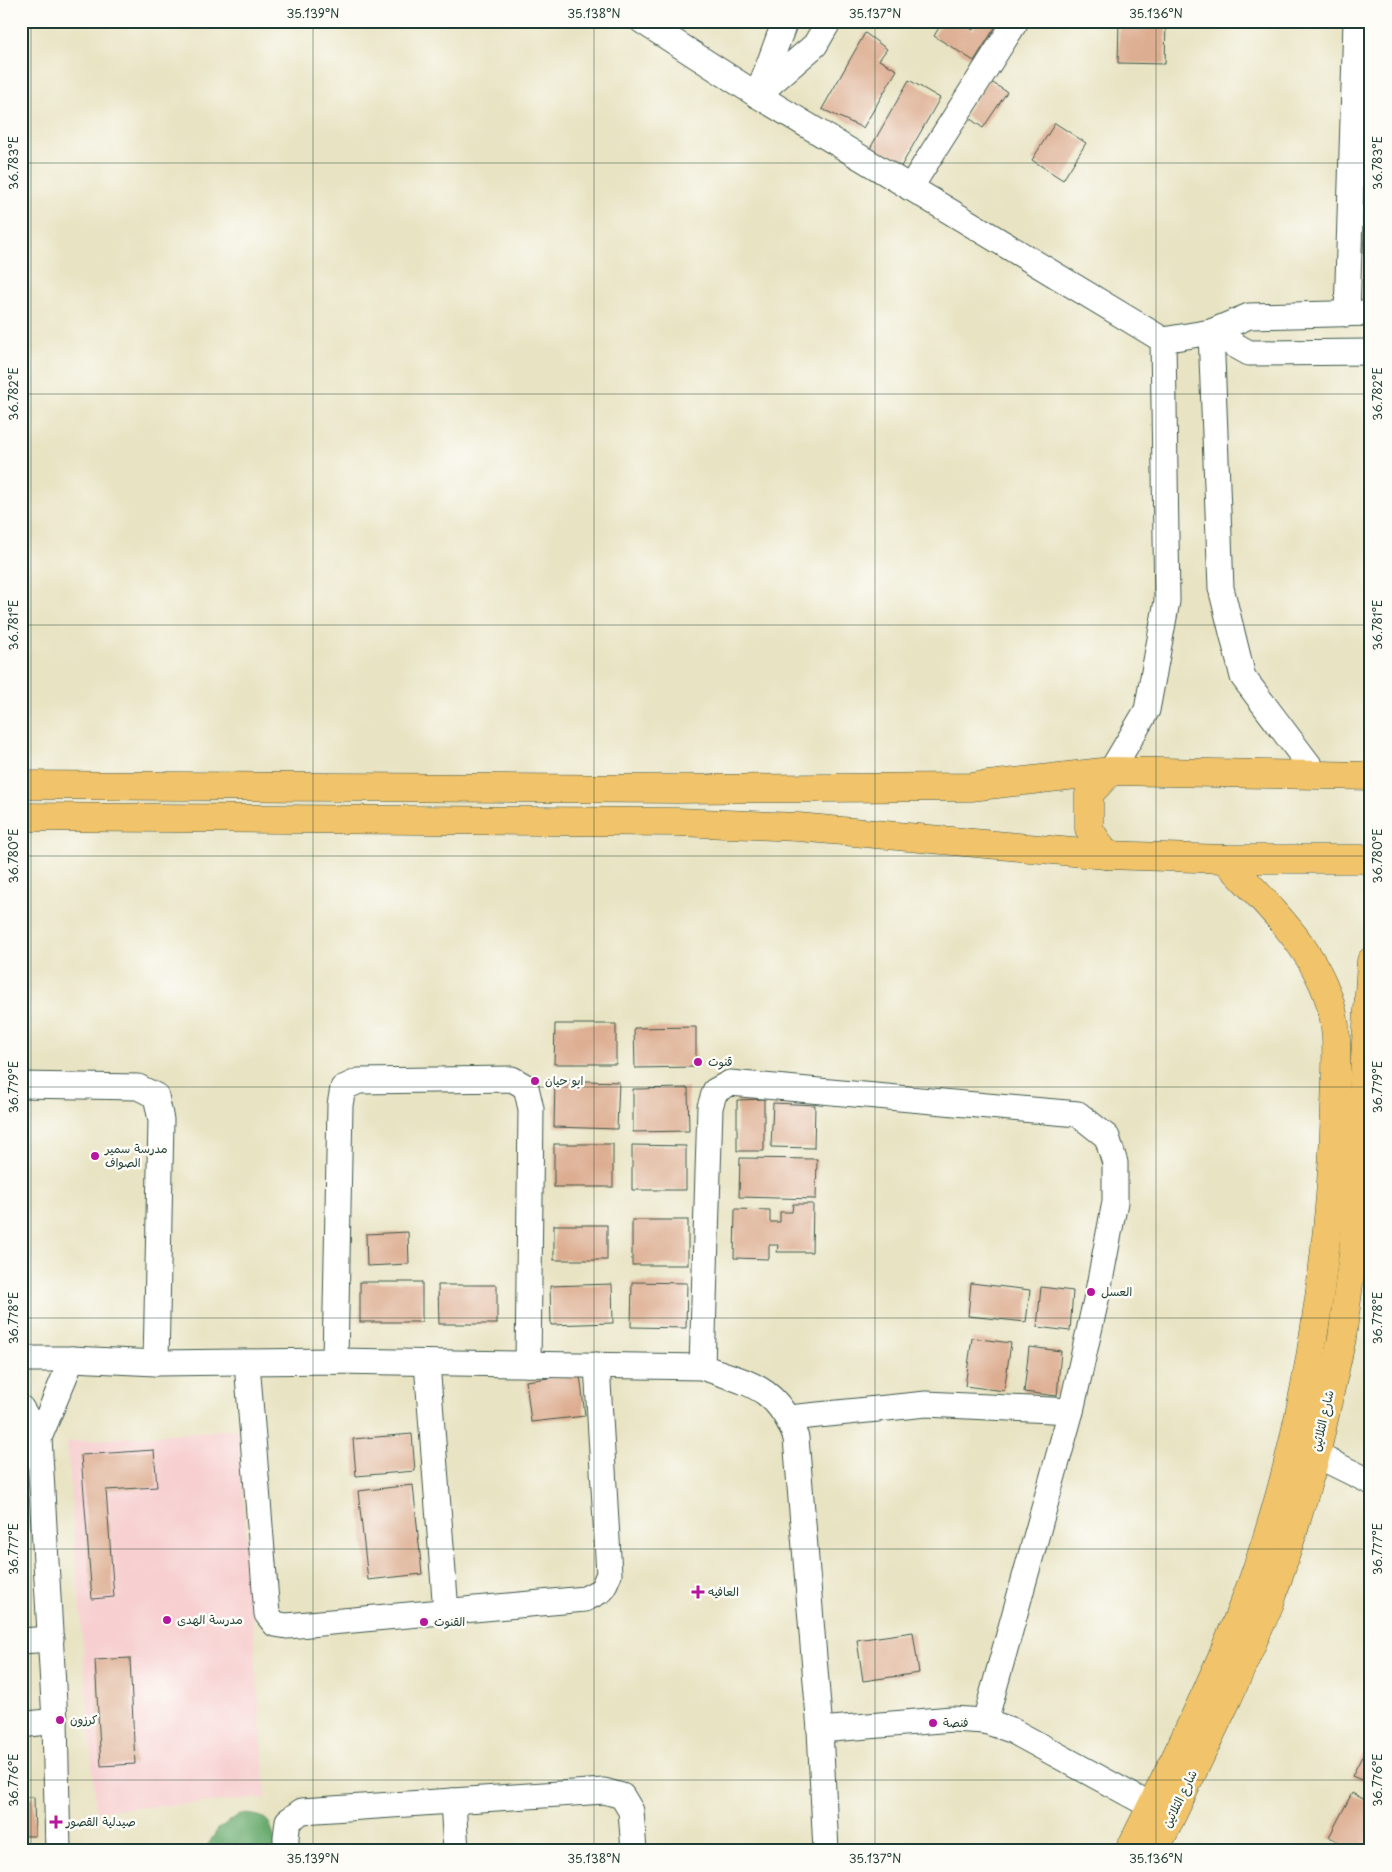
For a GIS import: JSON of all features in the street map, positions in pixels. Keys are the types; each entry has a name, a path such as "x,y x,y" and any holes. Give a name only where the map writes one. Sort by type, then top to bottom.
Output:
{"main road":[{"path":"1106,855 1089,829 1089,794 1111,771"},
{"path":"21,786 678,789 971,787 1111,771 1371,776"},
{"path":"21,817 677,822 798,827 1106,855 1224,858 1371,858"},
{"path":"1129,1851 1151,1806 1218,1694 1293,1446 1314,1334 1326,1252 1334,1126 1337,1035 1328,1000 1322,982 1308,956 1287,928 1224,858"},
{"name":"شارع الثلاثين","path":"1155,1851 1218,1694 1270,1603 1316,1455 1362,1258 1371,961"},
{"path":"1314,1334 1342,1338"}],"street":[{"path":"642,21 757,95 1163,340 1211,332 1249,316 1359,313 1356,21"},
{"path":"757,95 785,21"},
{"path":"757,95 815,45 829,21"},
{"path":"910,188 1016,21"},
{"path":"1211,332 1249,354 1371,352"},
{"path":"1211,332 1221,588 1243,677 1316,774"},
{"path":"1111,771 1148,710 1167,601 1163,340"},
{"path":"335,1361 340,1105 343,1088 359,1081 512,1079 526,1087 531,1109 528,1364"},
{"path":"702,1367 710,1107 716,1091 730,1083 1078,1114 1107,1137 1115,1163 1115,1202 1098,1291 1071,1411 985,1720"},
{"path":"21,1085 138,1087 156,1096 160,1120 156,1363"},
{"path":"21,1359 72,1359 156,1363 335,1361 702,1367 753,1384 775,1400 789,1418 796,1438 820,1730 826,1851"},
{"path":"58,1851 55,1721 39,1438 72,1359"},
{"path":"247,1363 267,1614 275,1624 287,1626 585,1600 602,1590 609,1574 597,1365"},
{"path":"427,1363 446,1612"},
{"path":"789,1418 926,1404 1071,1411"},
{"path":"21,1408 39,1438"},
{"path":"1316,1455 1371,1482"},
{"path":"21,1641 50,1639"},
{"path":"820,1730 952,1719 985,1720 1011,1730 1151,1806"},
{"path":"21,1725 55,1721"},
{"path":"286,1851 288,1821 302,1811 604,1792 622,1796 630,1811 634,1851"},
{"path":"453,1801 456,1851"}],"shaded area":[{"name":"مدرسة الهدى","path":"238,1429 266,1798 96,1811 67,1442"}],"green space":[{"path":"240,1814 259,1816 268,1822 273,1833 277,1851 204,1851 218,1829"}],"building":[{"path":"943,21 958,21 973,30 978,21 999,21 974,61 934,36"},
{"path":"1119,21 1166,21 1165,64 1118,63"},
{"path":"865,33 887,49 879,60 897,70 863,128 822,109"},
{"path":"909,80 940,98 899,170 868,152"},
{"path":"988,80 1007,92 983,128 965,115"},
{"path":"1055,123 1086,143 1063,180 1032,160"},
{"path":"1365,217 1371,217 1371,254 1363,253"},
{"path":"555,1024 616,1024 616,1064 554,1064"},
{"path":"696,1027 696,1067 635,1068 634,1028"},
{"path":"555,1080 619,1082 617,1129 554,1127"},
{"path":"688,1088 689,1131 633,1132 633,1089"},
{"path":"764,1099 764,1151 737,1151 737,1100"},
{"path":"773,1103 815,1105 814,1148 771,1147"},
{"path":"554,1144 613,1144 613,1187 554,1187"},
{"path":"632,1145 686,1146 686,1190 632,1190"},
{"path":"740,1158 817,1159 816,1199 739,1197"},
{"path":"793,1204 813,1204 812,1252 777,1252 778,1245 769,1245 769,1259 734,1258 735,1209 770,1210 770,1222 780,1222 780,1212 792,1212"},
{"path":"632,1220 688,1220 688,1265 632,1265"},
{"path":"554,1225 607,1225 607,1260 554,1260"},
{"path":"408,1232 409,1264 367,1266 366,1234"},
{"path":"360,1282 422,1282 422,1322 360,1322"},
{"path":"632,1282 687,1283 686,1328 631,1327"},
{"path":"971,1283 1030,1290 1026,1322 968,1316"},
{"path":"612,1284 613,1323 551,1325 550,1286"},
{"path":"438,1285 497,1285 497,1324 439,1324"},
{"path":"1041,1287 1073,1291 1070,1331 1037,1327"},
{"path":"972,1338 1011,1343 1004,1391 965,1386"},
{"path":"1029,1347 1061,1351 1057,1396 1024,1392"},
{"path":"580,1374 585,1416 531,1422 526,1381"},
{"path":"412,1434 415,1471 356,1476 353,1439"},
{"path":"154,1450 157,1487 106,1490 114,1597 92,1599 81,1455"},
{"path":"413,1485 422,1574 368,1580 358,1491"},
{"path":"913,1632 919,1673 863,1681 857,1640"},
{"path":"130,1658 135,1764 101,1766 95,1660"},
{"path":"1371,1739 1371,1784 1352,1776"},
{"path":"1352,1793 1371,1803 1371,1851 1358,1851 1329,1837"},
{"path":"21,1797 34,1797 35,1836 21,1836"}],"place":[{"name":"قنوت","path":"698,1062"},
{"name":"ابو حيان","path":"535,1081"},
{"name":"مدرسة سمير الصواف","path":"95,1156"},
{"name":"العسل","path":"1091,1292"},
{"name":"العافيه","path":"698,1592"},
{"name":"مدرسة الهدى","path":"167,1620"},
{"name":"القنوت","path":"424,1622"},
{"name":"كرزون","path":"60,1720"},
{"name":"فنصة","path":"933,1723"},
{"name":"صيدلية القصور","path":"56,1822"}]}
